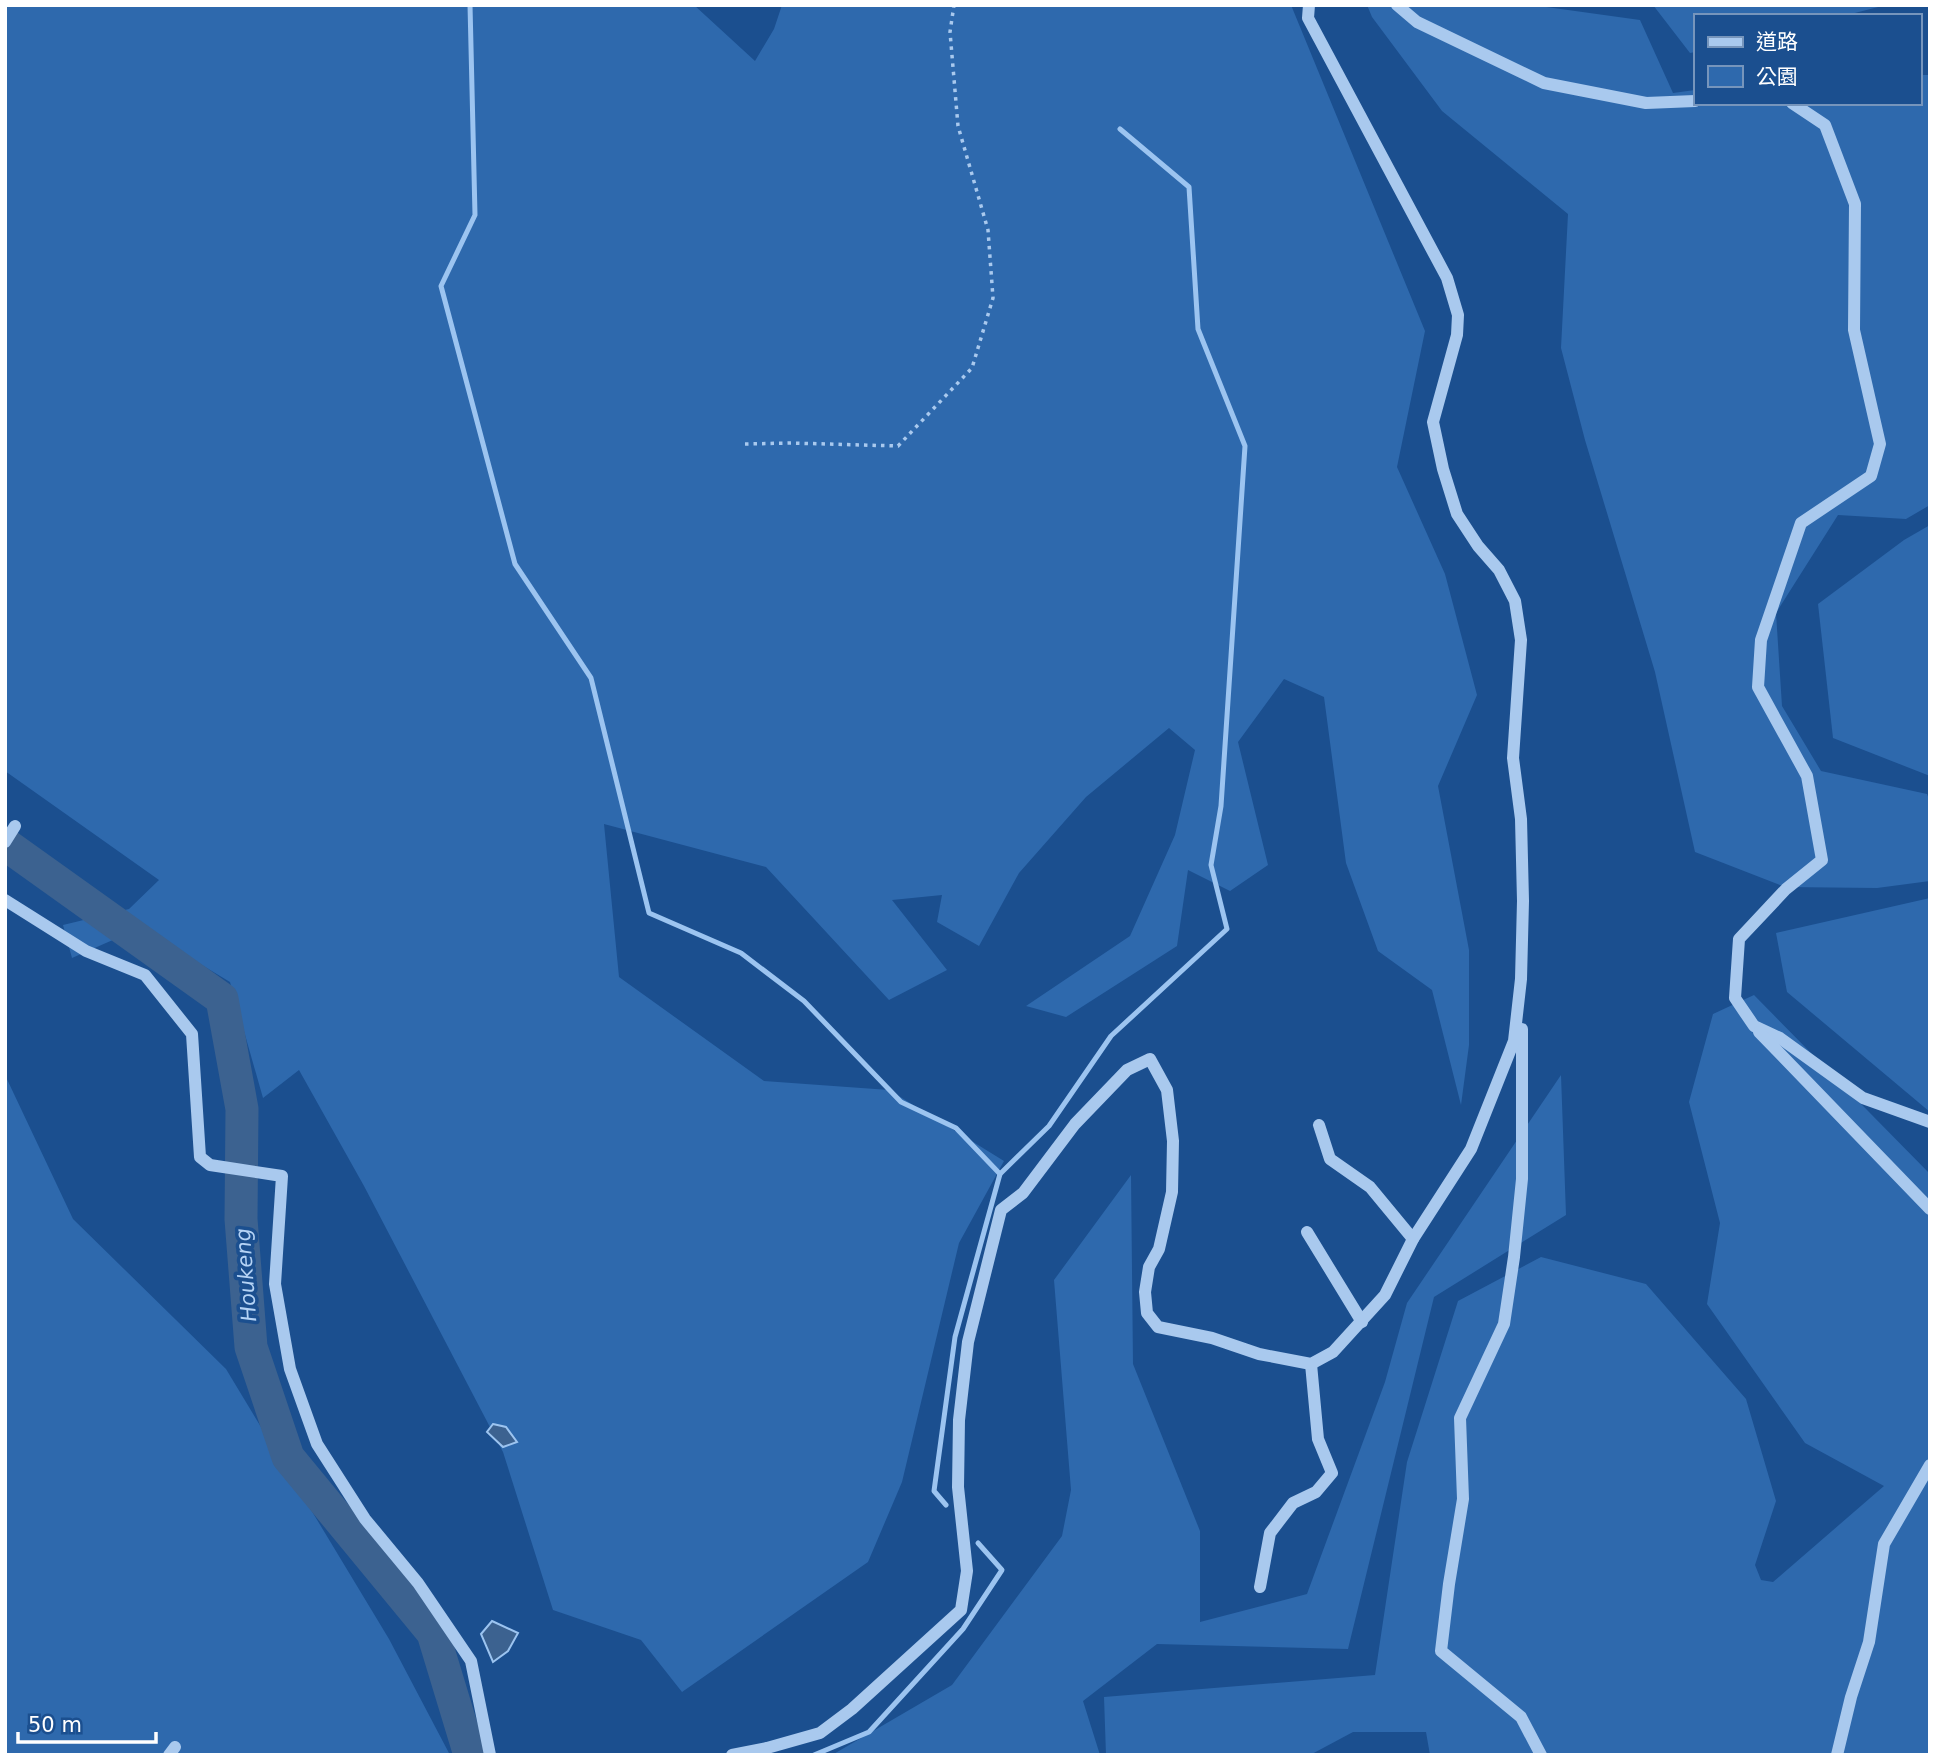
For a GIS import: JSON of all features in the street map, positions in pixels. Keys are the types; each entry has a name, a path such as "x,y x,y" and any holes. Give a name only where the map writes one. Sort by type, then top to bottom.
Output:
{"street":[{"path":"1309,5 1308,18 1447,278 1458,315 1457,335 1433,422 1443,469 1457,514 1478,546 1499,570 1515,601 1521,640 1513,758 1521,819 1522,1180 1504,1324 1460,1418 1463,1499 1448,1584 1441,1651 1521,1717 1541,1755"},
{"path":"1397,5 1417,22 1544,83 1646,103 1694,101"},
{"path":"1795,105 1825,125 1855,204 1853,330 1880,444 1871,476 1801,523 1761,640 1758,687 1807,776 1822,860 1786,889 1739,939 1735,998 1754,1027 1930,1209"},
{"path":"5,842 15,826"},
{"path":"5,900 86,951 145,975 192,1034 200,1157 210,1165 282,1176 275,1284 290,1369 312,1431 317,1444 365,1519 418,1583 471,1661 490,1755"},
{"path":"732,1755 820,1733 852,1709 961,1610 967,1571 958,1487 958,1420 968,1342 1001,1210 1023,1193 1075,1124 1127,1070 1150,1059 1167,1090 1173,1141 1172,1192 1158,1249 1149,1267 1145,1292 1147,1313 1158,1327 1212,1338 1259,1354 1311,1364 1333,1352 1385,1295 1413,1239 1471,1149 1514,1041 1521,979"},
{"path":"1754,1027 1780,1038 1863,1098 1930,1122"},
{"path":"1319,1125 1329,1159 1370,1187 1413,1239"},
{"path":"1307,1232 1362,1322"},
{"path":"1260,1587 1270,1533 1293,1503 1316,1492 1332,1473 1318,1439 1311,1364"},
{"path":"1837,1755 1851,1697 1869,1642 1884,1544 1930,1465"}],"path":[{"path":"745,444 898,446 972,368 993,298 988,230 958,126 950,32 954,5"}],"green space":[{"path":"5,5 694,5 755,61 774,29 782,5 1291,5 1425,331 1397,467 1445,574 1477,695 1438,786 1469,950 1469,1045 1461,1105 1432,990 1378,951 1346,863 1324,697 1284,679 1238,742 1268,865 1230,891 1188,870 1177,946 1066,1017 1026,1006 1130,936 1175,835 1195,750 1169,728 1086,797 1019,873 979,946 937,922 942,895 892,900 947,970 889,1000 766,867 604,824 619,977 764,1081 889,1090 1004,1161 959,1243 902,1482 868,1562 682,1692 641,1640 553,1610 503,1452 364,1186 299,1070 263,1098 230,982 167,944 115,939 72,958 63,925 129,909 159,880 5,771"},
{"path":"1367,5 1532,5 1640,20 1673,93 1694,90 1694,105 1921,105 1921,75 1929,75 1930,505 1906,519 1838,515 1776,613 1782,706 1821,771 1927,794 1930,802 1930,881 1877,888 1785,887 1695,852 1655,672 1585,440 1561,348 1568,214 1442,111 1372,17"},
{"path":"1653,5 1886,5 1851,14 1694,14 1694,52 1690,53"},
{"path":"1930,525 1930,776 1833,738 1818,604 1904,540"},
{"path":"1930,898 1930,1112 1787,992 1776,933"},
{"path":"1754,995 1930,1174 1930,1755 1430,1755 1426,1732 1353,1732 1310,1755 1106,1755 1104,1697 1375,1675 1407,1462 1458,1301 1541,1257 1646,1284 1746,1399 1776,1501 1755,1565 1761,1580 1773,1582 1884,1486 1805,1443 1707,1304 1720,1223 1689,1102 1713,1014"},
{"path":"5,1075 73,1219 226,1369 389,1639 450,1755 5,1755"},
{"path":"1561,1075 1566,1215 1434,1297 1348,1649 1157,1644 1083,1701 1100,1755 832,1755 952,1685 1062,1536 1071,1490 1054,1280 1131,1175 1133,1364 1200,1531 1200,1622 1307,1594 1385,1382 1407,1303"}],"shaded area":[{"path":"493,1424 506,1427 517,1442 503,1447 487,1432"},
{"path":"492,1621 518,1633 508,1651 493,1662 481,1634"}],"waterway":[{"path":"470,5 475,215 441,286 515,564 591,678 649,913 741,953 804,1001 901,1102 956,1128 1000,1174 955,1337 934,1491 946,1505"},
{"path":"1000,1174 1049,1126 1111,1036 1227,929 1211,865 1221,806 1245,446 1198,329 1189,187 1120,129"},
{"name":"Houkeng","path":"5,844 222,999 242,1109 241,1219 251,1347 288,1457 433,1633 470,1755"},
{"path":"814,1755 869,1732 963,1629 1002,1570 978,1543"}]}
